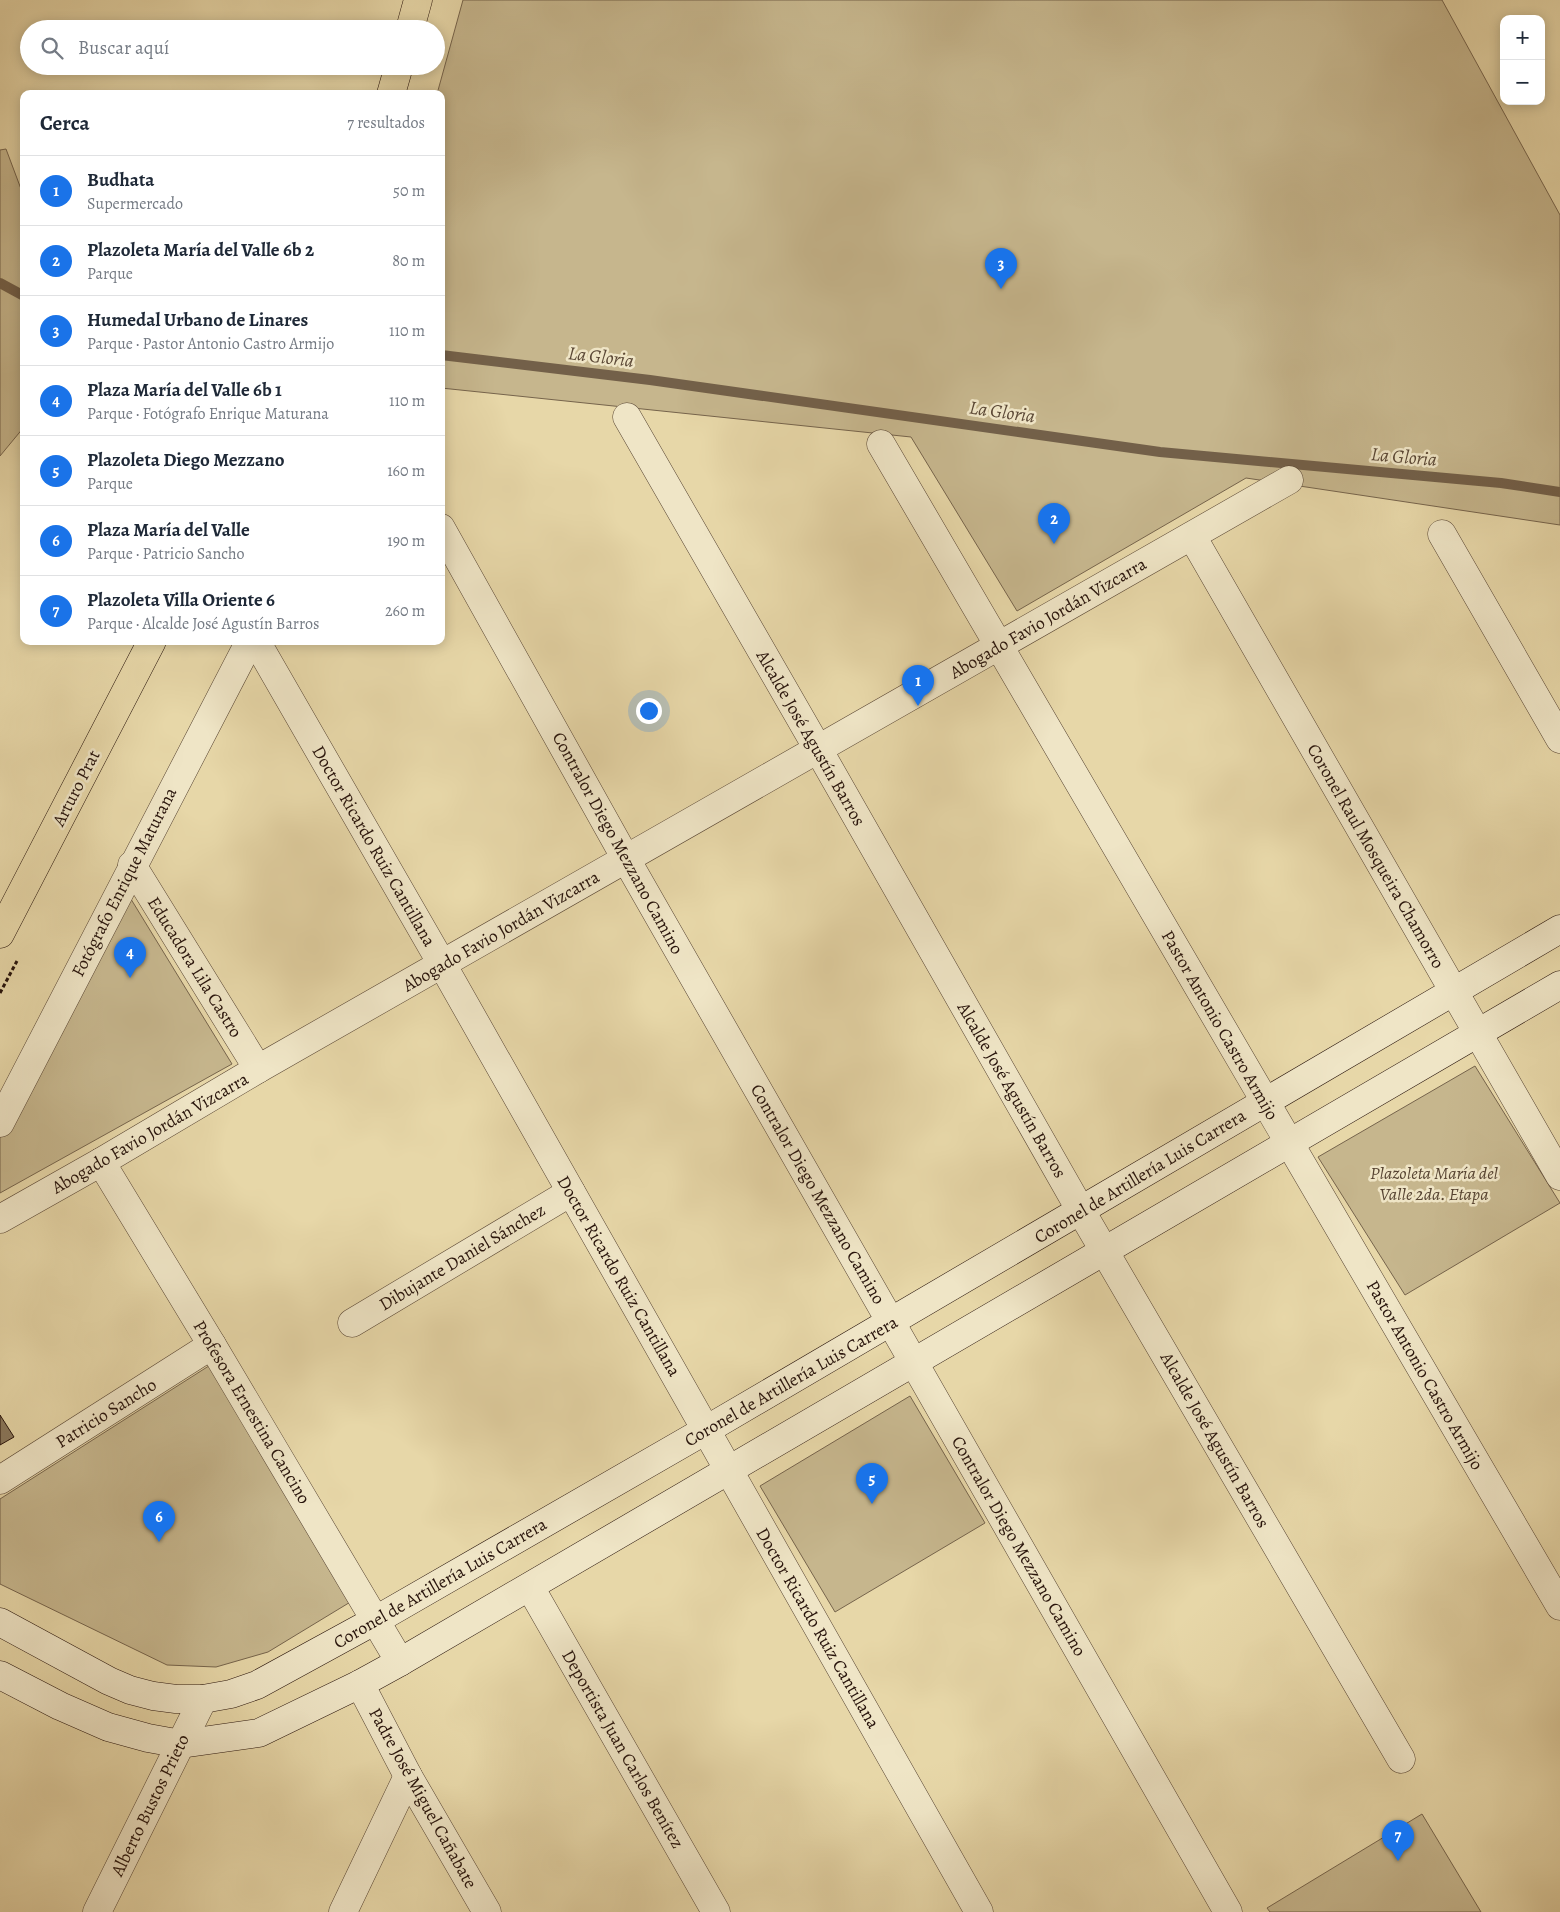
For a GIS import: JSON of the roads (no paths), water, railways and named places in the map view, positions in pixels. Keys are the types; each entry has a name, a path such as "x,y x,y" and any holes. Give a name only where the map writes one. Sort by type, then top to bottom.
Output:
{"main road":[{"path":"412,20 418,0"},
{"path":"392,90 396,75"},
{"name":"Arturo Prat","path":"0,934 150,645"}],"street":[{"name":"Alcalde José Agustín Barros","path":"627,418 1081,1211 1401,1759"},
{"name":"Pastor Antonio Castro Armijo","path":"880,444 1560,1606"},
{"name":"Abogado Favio Jordán Vizcarra","path":"0,1219 258,1069 1289,480"},
{"path":"1442,534 1560,739"},
{"name":"Contralor Diego Mezzano Camino","path":"445,535 626,859 1228,1912"},
{"name":"Coronel Raul Mosqueira Chamorro","path":"1192,536 1560,1176"},
{"name":"Fotógrafo Enrique Maturana","path":"0,1123 132,865 248,645"},
{"name":"Doctor Ricardo Ruiz Cantillana","path":"258,645 442,964 979,1912"},
{"name":"Educadora Lila Castro","path":"132,865 258,1069"},
{"name":"Coronel de Artillería Luis Carrera","path":"0,1622 109,1681 130,1690 153,1696 176,1699 203,1699 231,1694 257,1686 376,1620 706,1430 1560,929"},
{"path":"0,1675 60,1706 108,1727 148,1738 181,1744 259,1733 360,1684 400,1662 1560,985"},
{"name":"Profesora Ernestina Cancino","path":"101,1162 400,1662"},
{"name":"Dibujante Daniel Sánchez","path":"352,1323 571,1192"},
{"name":"Patricio Sancho","path":"0,1480 212,1345"},
{"name":"Deportista Juan Carlos Benítez","path":"530,1587 716,1912"},
{"name":"Padre José Miguel Cañabate","path":"360,1684 408,1776 487,1912"},
{"name":"Alberto Bustos Prieto","path":"97,1912 203,1699"},
{"path":"343,1912 408,1776"}],"waterway":[{"path":"0,283 20,294"},
{"name":"La Gloria","path":"445,355 650,380 1160,452 1501,483 1560,492"}],"place":[{"name":"Humedal Urbano de Linares","path":"1001,289"},
{"name":"Plazoleta María del Valle 6b 2","path":"1054,544"},
{"name":"Budhata","path":"918,706"},
{"name":"Plaza María del Valle 6b 1","path":"130,978"},
{"name":"Plazoleta Diego Mezzano","path":"872,1504"},
{"name":"Plaza María del Valle","path":"159,1542"},
{"name":"Plazoleta Villa Oriente 6","path":"1398,1861"}],"park label":[{"name":"Plazoleta María del Valle 2da. Etapa","path":"1434,1183"}]}
